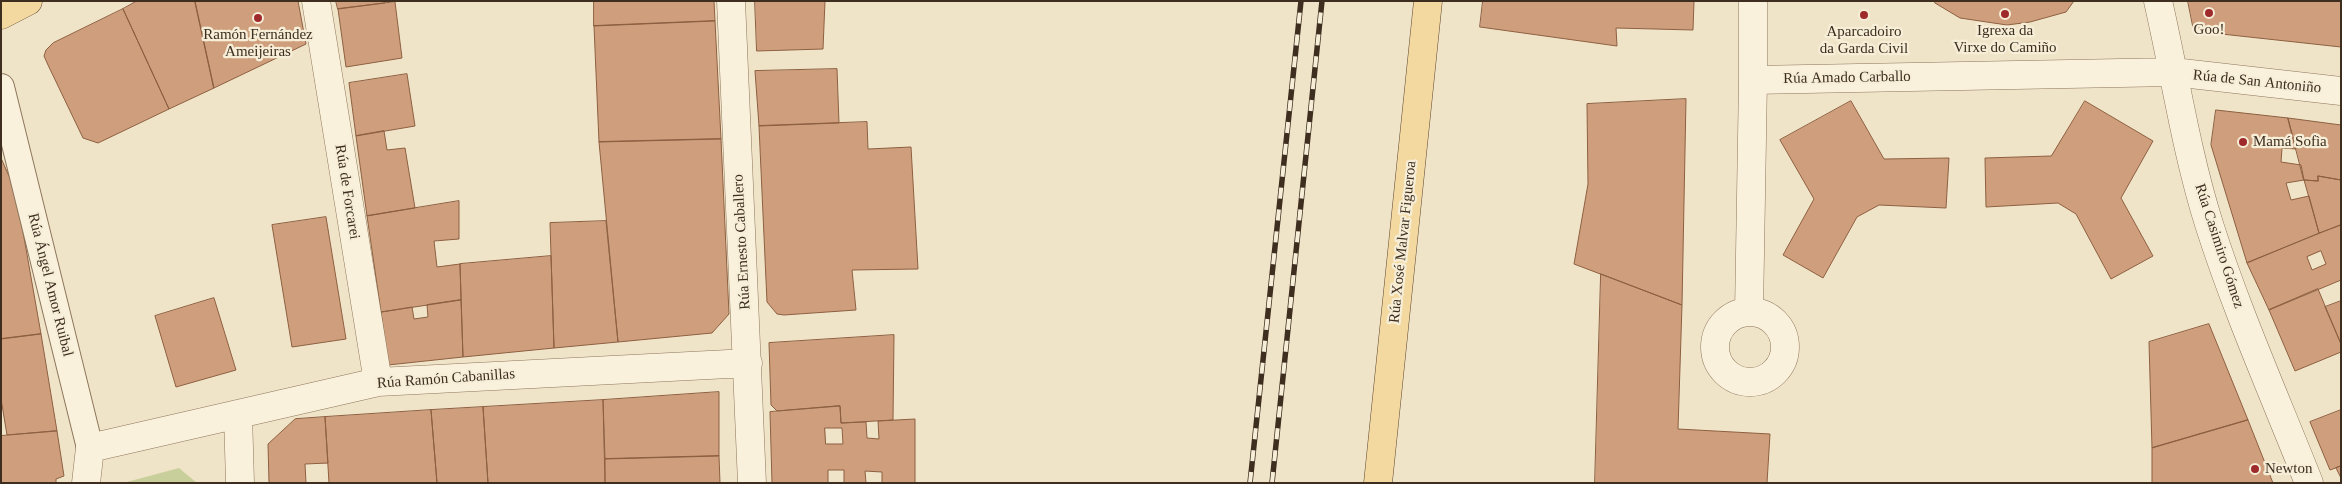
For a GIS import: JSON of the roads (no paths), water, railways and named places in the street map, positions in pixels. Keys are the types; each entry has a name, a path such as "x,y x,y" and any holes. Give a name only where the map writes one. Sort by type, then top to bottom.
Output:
{"main road":[{"path":"1,14 28,1"},
{"name":"Rúa Xosé Malvar Figueroa","path":"1378,483 1428,1"}],"street":[{"name":"Rúa de Forcarei","path":"316,1 378,382"},
{"name":"Rúa Ernesto Caballero","path":"731,1 752,483"},
{"path":"1749,312 1753,1"},
{"name":"Rúa Casimiro Gómez","path":"2158,1 2198,183 2224,269 2309,483"},
{"name":"Rúa Amado Carballo","path":"1753,80 2173,72"},
{"name":"Rúa de San Antoniño","path":"2173,72 2341,91"},
{"name":"Rúa Ángel Amor Ruibal","path":"1,87 90,448 86,483"},
{"name":"Rúa Ramón Cabanillas","path":"90,448 378,382 748,363"},
{"path":"238,414 240,483"}],"railway":[{"path":"1250,483 1301,1"},
{"path":"1272,483 1322,1"}],"place":[{"name":"Goo!","path":"2209,13"},
{"name":"Igrexa da Virxe do Camiño","path":"2005,14"},
{"name":"Aparcadoiro da Garda Civil","path":"1864,15"},
{"name":"Ramón Fernández Ameijeiras","path":"258,18"},
{"name":"Mamá Sofìa","path":"2243,142"},
{"name":"Newton","path":"2255,469"}]}
